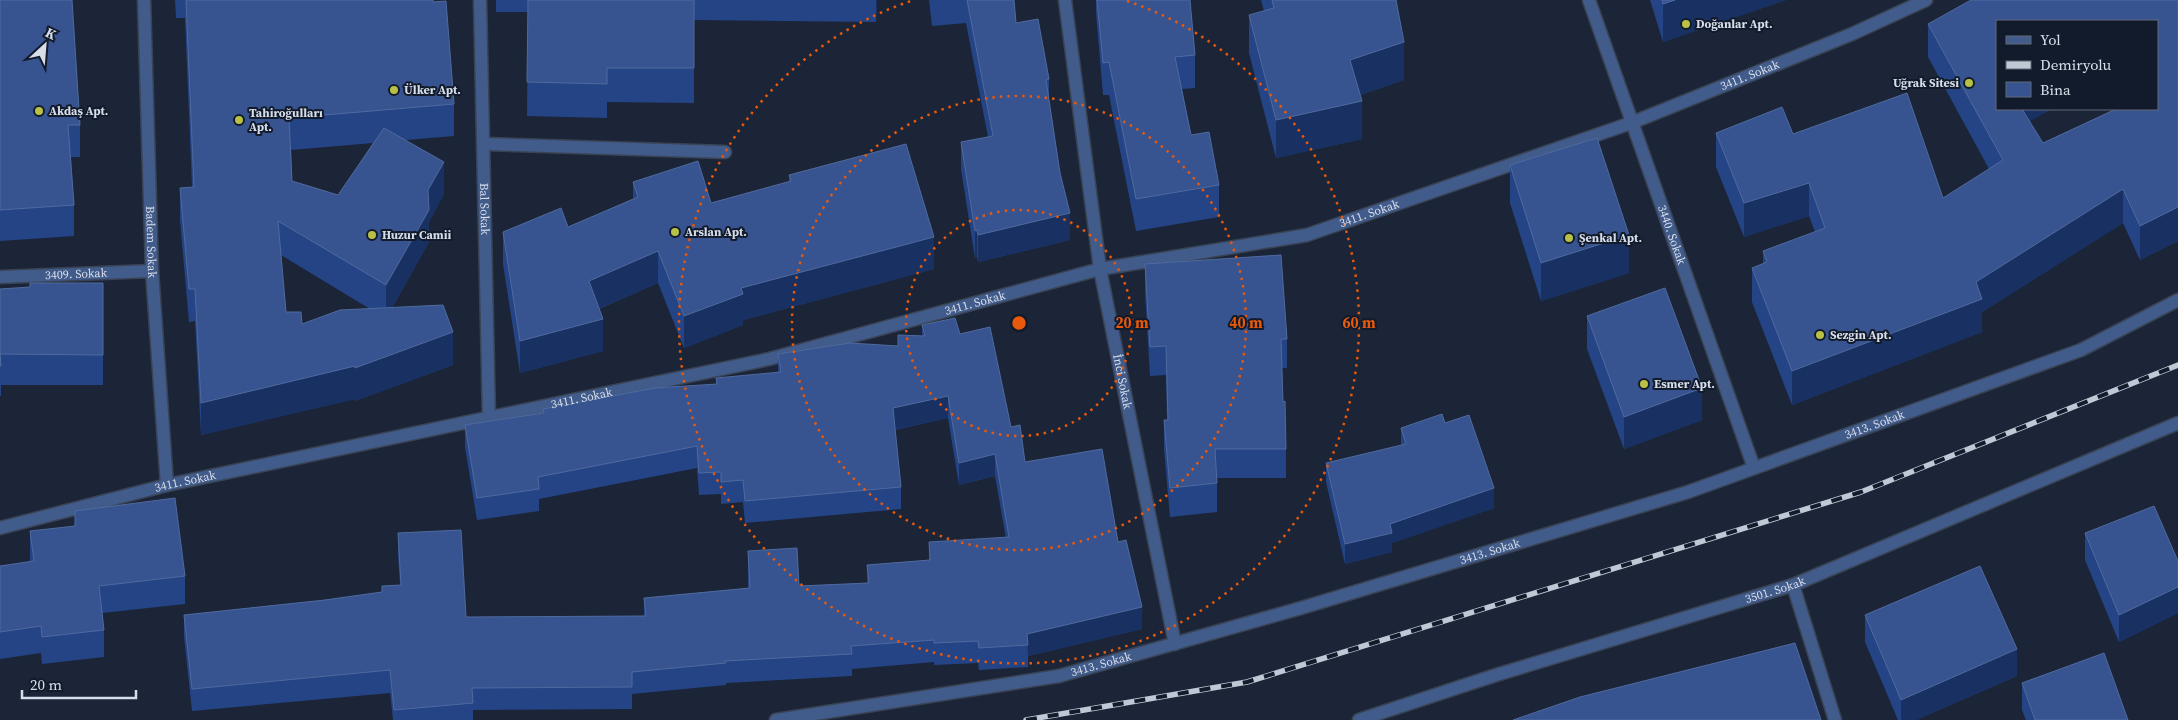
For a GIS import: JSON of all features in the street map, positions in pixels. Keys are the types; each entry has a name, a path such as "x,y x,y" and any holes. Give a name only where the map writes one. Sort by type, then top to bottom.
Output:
{"street":[{"name":"Badem Sokak","path":"144,0 152,271 167,485"},
{"name":"Bal Sokak","path":"480,0 489,418"},
{"name":"İnci Sokak","path":"1065,0 1100,269 1175,644"},
{"name":"3440. Sokak","path":"1589,0 1754,468"},
{"name":"3411. Sokak","path":"0,528 167,485 769,358 1100,269 1307,235 1631,123 1852,34 1926,0"},
{"path":"484,144 725,152"},
{"name":"3409. Sokak","path":"0,277 152,271"},
{"name":"3413. Sokak","path":"776,720 1059,676 1311,605 1688,492 2081,350 2178,300"},
{"name":"3501. Sokak","path":"1360,720 1496,674 1793,585 2178,423"},
{"path":"1793,585 1835,720"}],"building":[{"path":"0,0 72,0 80,125 68,125 74,205 0,210"},
{"path":"186,0 446,1 454,104 289,118 292,181 338,195 384,128 444,162 428,190 429,210 386,285 278,221 286,312 301,312 302,324 340,310 443,305 453,332 355,368 355,366 201,403 195,289 189,289 180,188 194,187"},
{"path":"528,0 694,0 694,68 607,68 607,84 527,82"},
{"path":"967,0 1014,0 1016,23 1038,19 1049,79 1046,80 1060,173 1070,213 978,235 977,230 975,231 961,142 993,136"},
{"path":"1097,0 1190,0 1195,55 1175,57 1191,135 1209,132 1219,185 1136,199 1109,62 1103,63"},
{"path":"1272,0 1396,0 1404,42 1350,60 1362,101 1276,120 1249,15 1274,8"},
{"path":"1662,0 1675,0 1663,4"},
{"path":"1971,0 2178,0 2178,207 2140,226 2123,189 1976,282 1982,299 1792,371 1752,268 1767,262 1763,251 1825,228 1809,183 1744,203 1716,133 1782,107 1793,134 1907,93 1943,198 2003,160 1928,24"},
{"path":"1597,138 1629,235 1541,263 1510,165"},
{"path":"906,144 934,237 741,288 743,294 684,316 658,251 589,281 603,319 520,341 503,232 561,208 568,227 638,197 633,182 698,161 711,203 791,181 789,175"},
{"path":"1281,255 1287,339 1281,339 1286,449 1215,449 1217,483 1170,488 1164,420 1168,420 1166,346 1150,347 1145,264"},
{"path":"30,283 103,283 103,355 0,354 0,289 30,287"},
{"name":"Esmer Apt.","path":"1665,288 1702,388 1624,417 1587,316"},
{"path":"955,318 960,334 990,327 1011,427 1020,425 1025,462 1102,449 1118,542 1126,540 1142,607 1027,634 1028,645 979,648 978,641 934,643 934,640 851,646 852,654 725,661 726,663 632,672 632,687 472,688 473,703 394,710 390,670 192,689 184,615 325,600 382,592 382,586 401,585 398,533 461,530 466,617 646,616 644,598 750,588 748,551 797,548 799,586 869,583 867,565 930,560 929,542 1009,537 995,454 959,463 948,396 893,408 901,487 745,501 743,480 721,482 721,472 699,473 697,446 538,477 539,489 477,498 465,425 544,413 543,409 655,388 717,384 716,378 781,372 778,354 850,343 898,346 898,335 925,336 922,325"},
{"path":"1442,414 1445,423 1469,415 1494,488 1390,524 1392,533 1345,544 1326,463 1406,444 1401,428"},
{"path":"175,498 185,576 99,586 104,630 42,637 41,626 0,632 0,566 34,561 30,531 75,526 75,511"},
{"path":"2154,506 2178,561 2178,587 2119,615 2085,533"},
{"path":"1980,566 2017,649 1901,700 1865,615"},
{"path":"1795,643 1821,720 1513,720 1580,697"},
{"path":"2104,653 2128,720 2035,720 2022,683"}],"railway":[{"path":"1026,720 1247,682 1861,492 2178,365"}],"place":[{"name":"Doğanlar Apt.","path":"1686,24"},
{"name":"Uğrak Sitesi","path":"1969,83"},
{"name":"Ülker Apt.","path":"394,90"},
{"name":"Akdaş Apt.","path":"39,111"},
{"name":"Tahiroğulları Apt.","path":"239,120"},
{"name":"Arslan Apt.","path":"675,232"},
{"name":"Huzur Camii","path":"372,235"},
{"name":"Şenkal Apt.","path":"1569,238"},
{"name":"Sezgin Apt.","path":"1820,335"},
{"name":"Esmer Apt.","path":"1644,384"}]}
